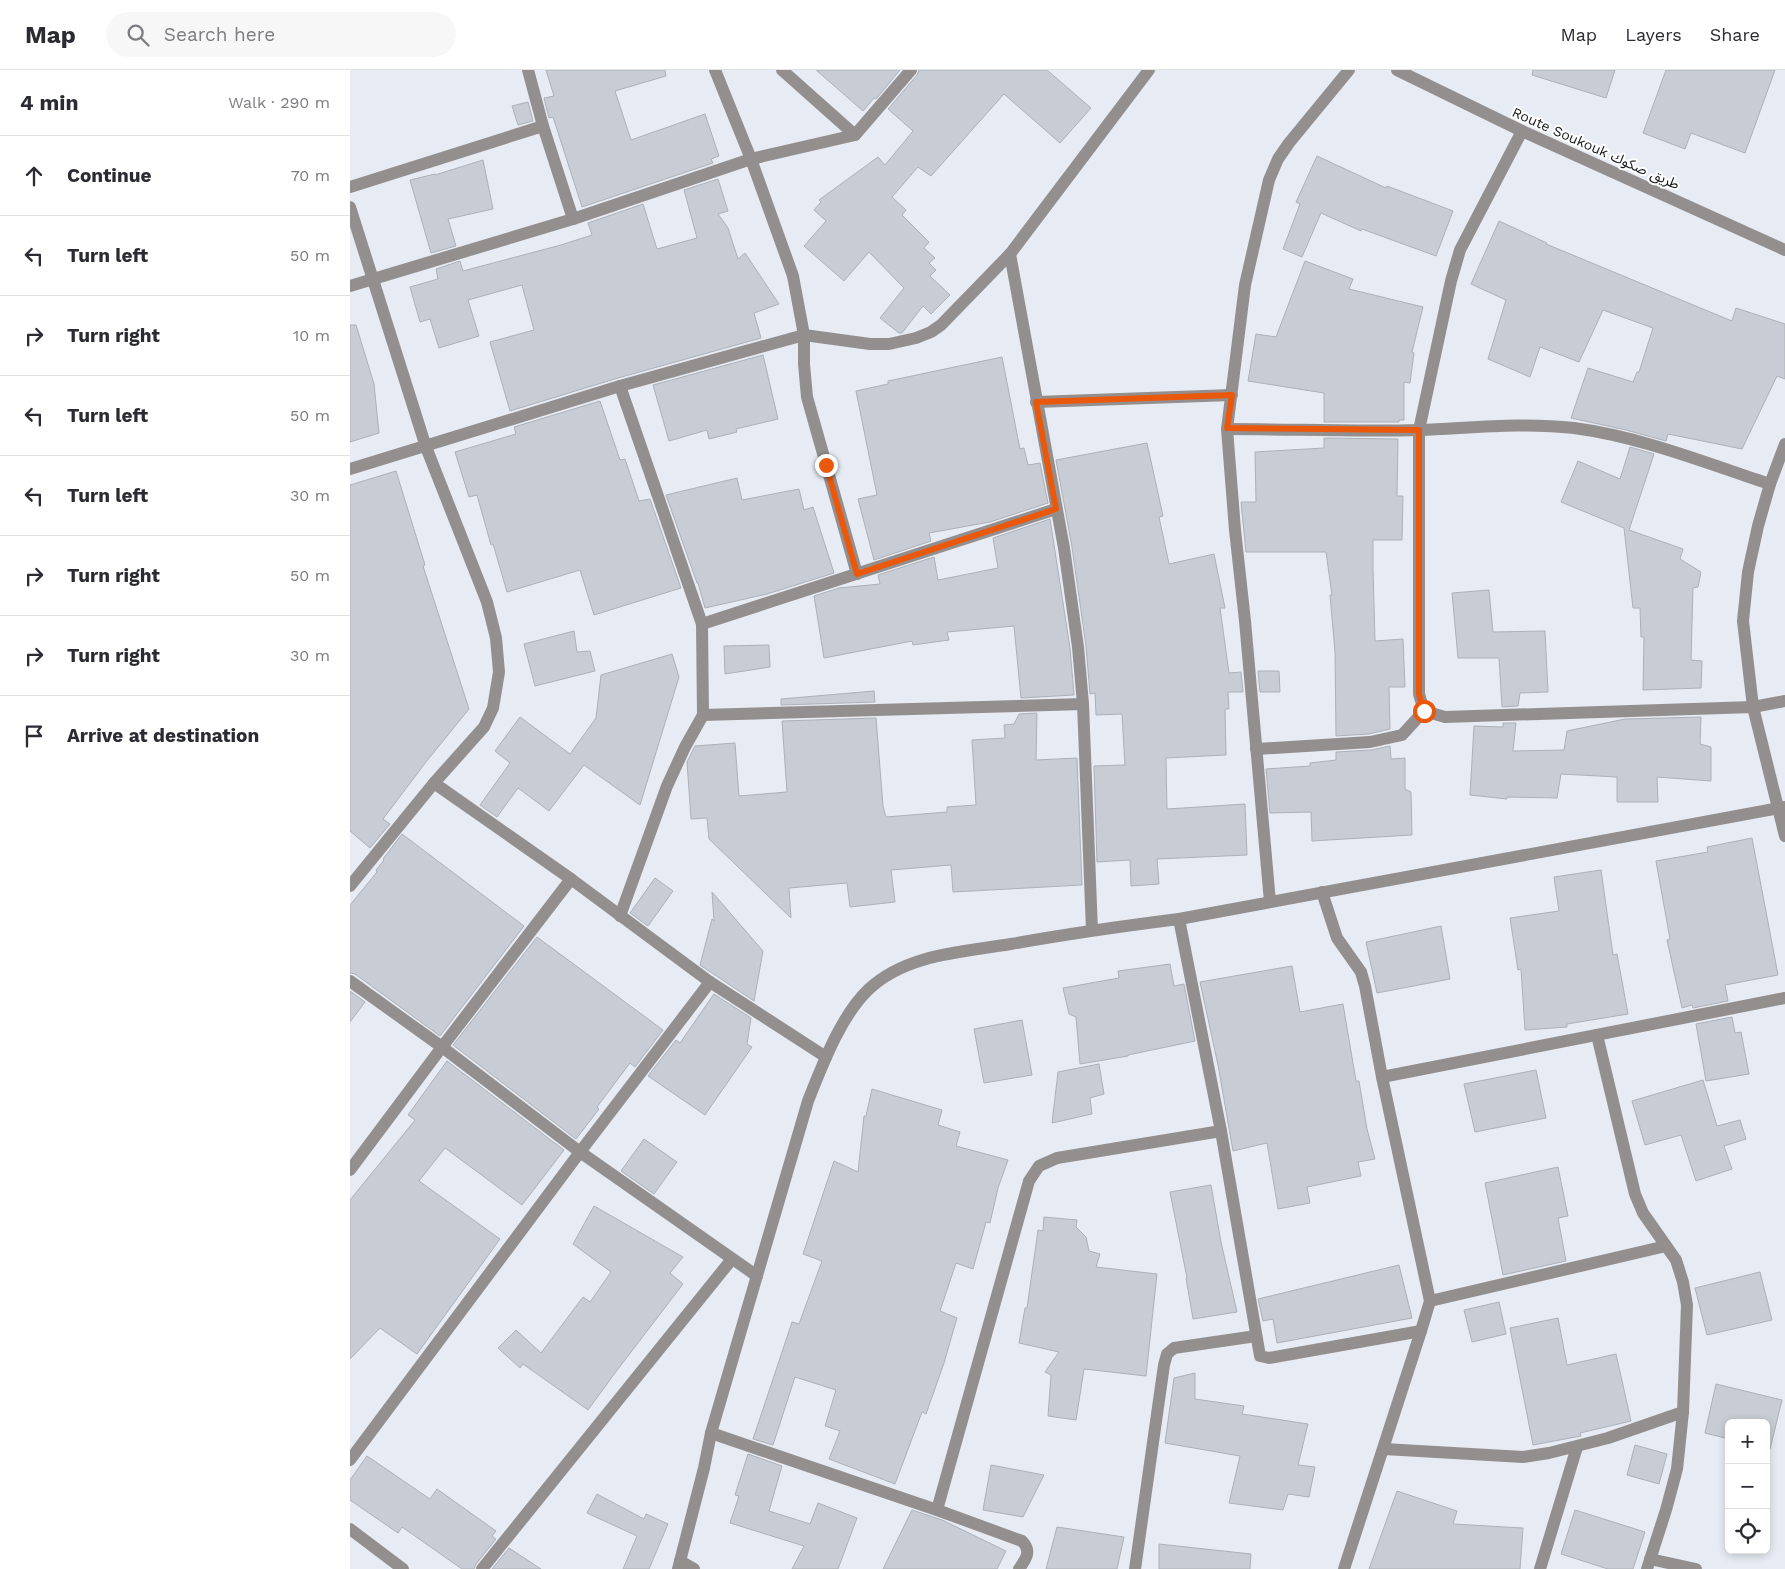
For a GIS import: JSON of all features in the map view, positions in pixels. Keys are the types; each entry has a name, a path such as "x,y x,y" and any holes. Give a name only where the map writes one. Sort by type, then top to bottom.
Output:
{"street":[{"path":"528,70 543,126 573,219"},
{"path":"715,70 751,158 793,276 804,335 807,397 857,574"},
{"path":"782,70 855,135"},
{"path":"350,286 573,219 751,158 855,135 911,70"},
{"path":"350,469 620,386 804,335 880,344 903,341 931,332 941,325 1010,254 1149,70"},
{"path":"1270,902 1227,428 1245,284 1269,180 1278,159 1289,143 1348,70"},
{"name":"Route Soukouk طريق صكوك","path":"1401,71 1522,132 1785,250"},
{"path":"350,187 543,126"},
{"path":"1424,711 1419,694 1419,430 1451,281 1460,250 1522,132"},
{"path":"350,207 426,447 487,602 496,638 499,672 493,708 484,727 434,783 350,886"},
{"path":"1010,254 1064,548 1078,647 1083,704 1092,930"},
{"path":"620,386 702,624 703,715 685,747 667,786 620,916"},
{"path":"1036,402 1232,395"},
{"path":"1227,428 1419,430 1546,425 1575,428 1636,440 1770,484"},
{"path":"1785,444 1770,484 1748,572 1743,621 1752,707 1782,807 1785,836"},
{"path":"702,624 1056,509"},
{"path":"1424,711 1444,717 1752,707 1785,701"},
{"path":"703,715 1083,704"},
{"path":"1256,749 1370,742 1402,735 1424,711"},
{"path":"434,783 571,879 710,982 826,1057"},
{"path":"694,1569 679,1565 711,1433 808,1101 826,1057 847,1016 868,989 889,973 937,956 1092,930 1179,919 1782,807"},
{"path":"350,1170 571,879"},
{"path":"1322,892 1337,938 1361,972 1430,1301 1344,1569"},
{"path":"1179,919 1221,1131 1260,1356 1269,1358 1421,1331"},
{"path":"350,981 442,1047 580,1152 757,1276"},
{"path":"350,1460 580,1152 710,982"},
{"path":"1382,1077 1785,998"},
{"path":"1598,1035 1635,1194 1643,1213 1676,1260 1683,1282 1687,1305 1683,1412 1677,1469 1649,1564 1696,1569"},
{"path":"937,1510 1029,1181 1039,1166 1057,1158 1221,1131"},
{"path":"1430,1301 1666,1246"},
{"path":"482,1569 732,1259"},
{"path":"1135,1569 1167,1354 1174,1348 1256,1336"},
{"path":"1384,1449 1523,1457 1577,1447 1626,1433 1683,1412"},
{"path":"711,1433 1022,1541 1027,1546 1028,1551 1019,1569"},
{"path":"1540,1569 1577,1447"},
{"path":"350,1529 403,1569"}],"building":[{"path":"546,70 665,70 666,76 615,91 631,140 705,114 719,156 711,159 713,163 582,207 553,117 549,118 544,98 554,96"},
{"path":"816,70 900,70 876,99 874,98 863,111"},
{"path":"919,70 1047,70 1091,108 1060,143 1004,94 931,176 918,167 892,197 906,210 902,215 929,242 924,248 935,258 929,263 936,270 930,276 950,295 931,314 923,306 902,333 899,333 880,318 904,288 869,252 844,281 804,246 826,221 814,210 821,202 819,200 878,157 885,165 913,131 888,109 917,75"},
{"path":"1533,70 1615,70 1606,98 1532,75"},
{"path":"1666,70 1775,70 1745,153 1691,133 1685,149 1643,133"},
{"path":"528,102 533,121 518,125 512,106"},
{"path":"1317,156 1386,188 1387,186 1453,211 1436,256 1362,229 1361,231 1321,213 1302,257 1283,249 1300,204 1296,202"},
{"path":"483,160 493,209 448,219 456,246 431,253 410,180 435,175"},
{"path":"718,179 728,211 718,214 728,228 738,259 745,253 779,304 754,313 761,338 618,378 510,411 490,342 534,330 522,285 468,300 479,336 439,348 430,319 420,322 410,287 438,279 436,269 460,261 463,271 561,245 592,235 588,223 643,204 657,249 697,238 684,190"},
{"path":"1499,221 1546,244 1732,321 1736,308 1785,324 1785,379 1777,376 1742,449 1668,434 1666,441 1571,418 1588,368 1633,382 1637,372 1639,372 1653,328 1603,310 1579,362 1540,347 1530,377 1488,359 1506,300 1471,284"},
{"path":"1305,261 1353,279 1349,289 1423,307 1412,352 1414,353 1410,383 1404,382 1404,420 1399,420 1399,422 1324,422 1324,393 1248,381 1256,334 1276,337"},
{"path":"350,325 356,325 374,384 379,433 350,442"},
{"path":"763,355 778,419 736,429 737,432 709,439 707,430 669,441 653,385"},
{"path":"1002,357 1020,449 1024,448 1028,465 1040,463 1048,503 990,522 929,533 931,541 874,560 858,499 877,495 856,391 888,384 888,381"},
{"path":"600,401 620,460 625,459 639,501 650,499 681,588 594,615 580,570 507,592 477,495 469,497 455,452 516,434 514,427"},
{"path":"1324,438 1398,439 1397,496 1403,496 1402,540 1373,540 1375,641 1403,639 1405,687 1389,687 1390,729 1369,734 1336,736 1335,652 1330,595 1332,595 1326,552 1246,552 1241,502 1256,502 1255,452 1324,448"},
{"path":"1147,443 1163,516 1159,517 1169,564 1214,554 1225,608 1220,608 1229,673 1241,672 1243,692 1228,692 1229,709 1225,709 1226,755 1166,758 1167,809 1245,804 1247,855 1157,859 1159,884 1131,886 1130,860 1097,862 1094,766 1125,765 1122,714 1096,715 1095,693 1090,694 1086,646 1072,547 1056,460"},
{"path":"1630,447 1654,454 1629,530 1683,549 1680,559 1701,572 1698,587 1693,588 1691,660 1702,661 1701,688 1643,690 1644,637 1641,637 1640,608 1633,608 1624,528 1561,502 1578,461 1620,479"},
{"path":"396,471 425,565 423,566 469,709 383,819 390,824 370,848 350,831 350,485"},
{"path":"737,478 742,500 799,489 804,510 813,507 834,573 767,594 705,608 698,583 666,495"},
{"path":"1050,519 1070,648 1074,695 1021,698 1014,626 947,632 949,640 913,645 912,641 824,658 814,596 839,588 880,584 878,575 934,557 938,580 998,568 993,538"},
{"path":"1489,590 1493,632 1545,631 1548,692 1520,693 1518,706 1502,707 1499,658 1458,658 1452,593"},
{"path":"574,631 577,652 590,651 595,671 535,686 524,644"},
{"path":"769,645 770,667 725,674 724,646"},
{"path":"672,654 679,677 640,805 584,765 549,811 518,788 497,817 480,805 510,763 495,751 520,717 570,754 596,718 601,675"},
{"path":"1258,671 1279,671 1280,692 1260,692"},
{"path":"874,691 875,702 781,705 781,699"},
{"path":"1037,713 1036,760 1077,758 1082,885 953,892 951,865 891,870 895,902 850,907 847,883 789,888 791,918 709,839 707,818 691,819 687,762 695,746 735,743 739,796 787,792 782,721 876,718 883,806 886,817 947,812 947,807 976,805 972,740 1005,738 1004,725 1014,724 1019,714"},
{"path":"1701,717 1700,744 1711,747 1711,781 1657,777 1658,802 1617,802 1617,777 1561,774 1557,798 1507,797 1507,799 1470,795 1474,726 1503,727 1503,723 1516,723 1513,751 1564,750 1567,731 1625,719"},
{"path":"1390,746 1391,759 1405,758 1405,789 1411,792 1412,835 1312,841 1311,812 1270,813 1266,769 1310,766 1310,763 1336,760 1336,752 1371,750"},
{"path":"402,834 524,926 440,1036 355,974 350,973 350,905 377,872 376,870 383,859"},
{"path":"1752,838 1778,975 1725,985 1728,1001 1693,1008 1692,1005 1682,1008 1667,940 1670,939 1656,861 1708,852 1707,847"},
{"path":"1601,870 1613,955 1617,954 1628,1014 1567,1024 1567,1027 1525,1030 1521,969 1518,970 1510,918 1559,911 1554,877"},
{"path":"655,878 673,891 648,926 630,913"},
{"path":"712,892 763,951 754,1001 700,965 712,919 714,921"},
{"path":"1441,926 1450,979 1377,993 1366,942"},
{"path":"537,937 663,1030 635,1067 630,1063 576,1139 453,1045"},
{"path":"1170,964 1174,986 1184,984 1195,1041 1128,1056 1080,1064 1076,1017 1069,1014 1063,988 1119,978 1118,971"},
{"path":"1292,966 1300,1012 1343,1004 1356,1081 1359,1081 1367,1129 1375,1159 1358,1162 1361,1176 1307,1187 1310,1203 1278,1209 1267,1143 1233,1151 1218,1065 1200,982"},
{"path":"350,991 365,1002 350,1022"},
{"path":"714,994 751,1018 747,1044 752,1047 705,1115 648,1076 676,1040 680,1043"},
{"path":"1732,1017 1735,1033 1741,1032 1749,1074 1706,1081 1696,1024"},
{"path":"1022,1020 1032,1075 984,1083 974,1029"},
{"path":"447,1061 564,1150 522,1205 445,1148 419,1181 500,1239 417,1354 380,1328 350,1359 350,1200 415,1120 408,1115"},
{"path":"1099,1064 1104,1094 1090,1098 1092,1114 1052,1123 1058,1072"},
{"path":"1536,1070 1546,1118 1475,1132 1464,1084"},
{"path":"1703,1080 1717,1126 1740,1120 1746,1139 1724,1146 1732,1169 1696,1181 1681,1135 1645,1145 1632,1101"},
{"path":"872,1089 942,1110 938,1125 960,1132 956,1146 1008,1160 998,1188 990,1223 986,1222 973,1269 956,1263 940,1311 957,1318 926,1414 922,1412 895,1484 829,1459 840,1431 825,1426 836,1390 795,1377 773,1445 753,1439 792,1322 799,1324 822,1261 803,1254 834,1161 858,1172 864,1116 866,1116"},
{"path":"644,1139 677,1162 654,1194 621,1171"},
{"path":"1558,1167 1568,1216 1558,1218 1566,1261 1503,1275 1485,1183"},
{"path":"1211,1185 1221,1242 1237,1312 1193,1319 1170,1192"},
{"path":"594,1206 683,1257 670,1273 683,1284 588,1410 523,1364 520,1368 498,1348 516,1330 541,1353 583,1297 590,1302 611,1272 573,1244"},
{"path":"1044,1217 1077,1220 1076,1227 1086,1237 1089,1251 1100,1254 1096,1267 1157,1274 1146,1376 1084,1369 1076,1420 1048,1416 1051,1375 1045,1372 1059,1352 1019,1343 1025,1308 1027,1308 1038,1230 1043,1231"},
{"path":"1399,1265 1412,1318 1277,1343 1273,1319 1263,1321 1258,1299"},
{"path":"1760,1272 1772,1320 1707,1335 1695,1288"},
{"path":"1499,1302 1506,1334 1472,1342 1464,1310"},
{"path":"1558,1318 1567,1365 1616,1354 1631,1421 1580,1433 1581,1436 1533,1445 1510,1328"},
{"path":"1195,1373 1195,1399 1244,1406 1242,1414 1308,1424 1298,1465 1315,1467 1309,1497 1288,1494 1283,1510 1229,1503 1240,1456 1165,1443 1174,1378"},
{"path":"1716,1384 1782,1400 1770,1449 1770,1419 1725,1419 1725,1438 1705,1433"},
{"path":"1635,1445 1667,1454 1659,1484 1627,1475"},
{"path":"748,1454 782,1466 769,1511 810,1524 818,1503 857,1518 838,1569 792,1569 804,1546 730,1523 739,1496 735,1495"},
{"path":"367,1456 430,1499 437,1489 496,1531 492,1536 496,1539 474,1569 462,1569 402,1527 398,1533 350,1500 350,1480"},
{"path":"991,1465 1044,1475 1023,1517 983,1510"},
{"path":"1397,1491 1457,1511 1453,1524 1523,1528 1520,1569 1369,1569"},
{"path":"597,1494 644,1519 646,1514 668,1524 649,1569 623,1569 637,1536 587,1513"},
{"path":"912,1510 942,1520 1006,1551 997,1569 883,1569"},
{"path":"1575,1510 1645,1532 1633,1569 1608,1569 1561,1554"},
{"path":"1057,1527 1124,1537 1117,1569 1046,1569"},
{"path":"1159,1544 1251,1554 1250,1569 1159,1569"},
{"path":"509,1548 541,1569 492,1569"}],"route":[{"path":"826,465 857,574 1056,509 1036,402 1232,395 1227,428 1419,430 1419,694 1424,711"}]}
